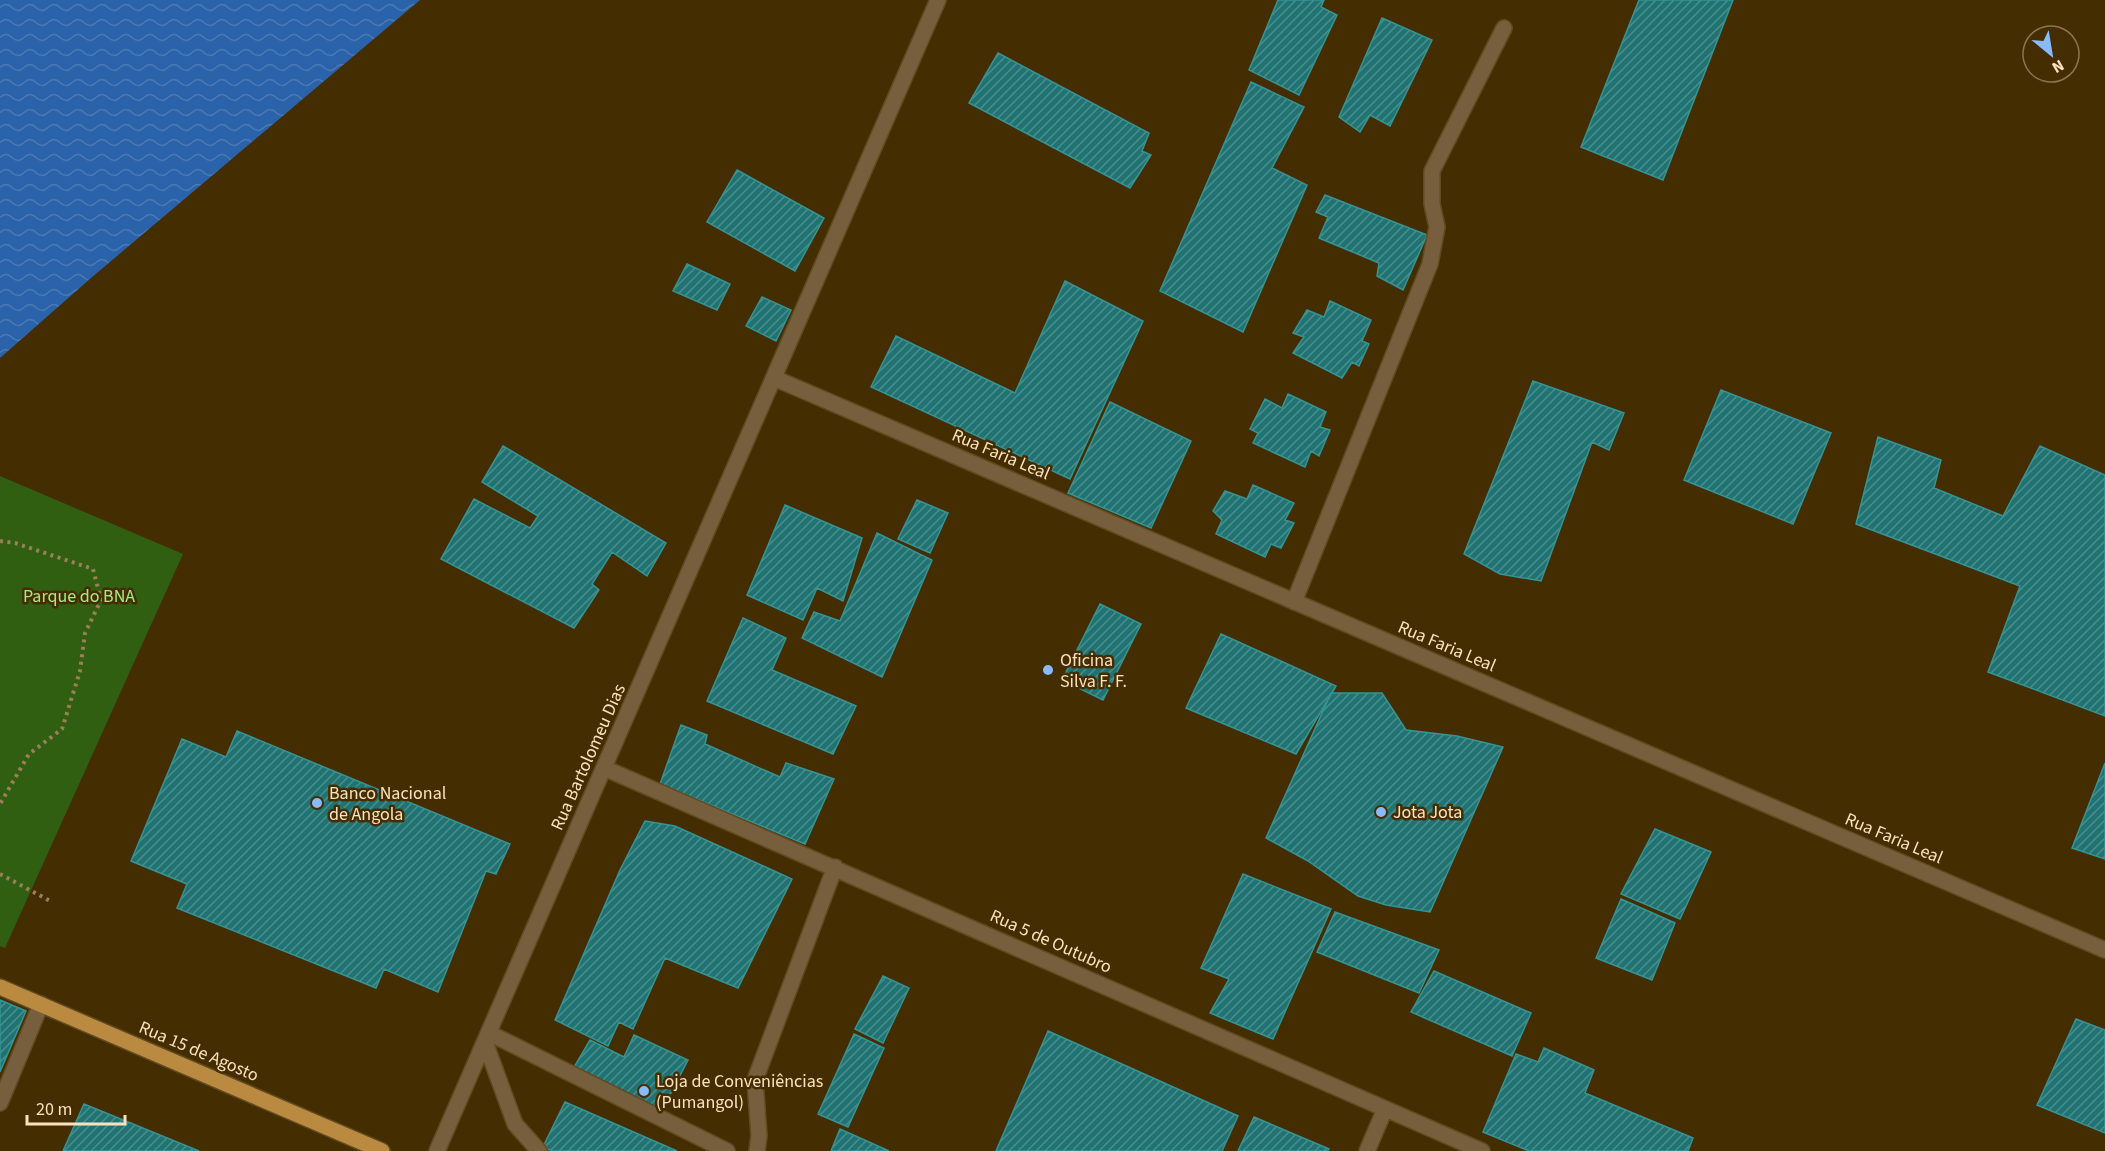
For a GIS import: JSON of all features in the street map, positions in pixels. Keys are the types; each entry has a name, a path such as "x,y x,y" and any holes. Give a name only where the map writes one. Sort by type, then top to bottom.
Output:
{"main road":[{"name":"Rua 15 de Agosto","path":"0,987 382,1151"}],"street":[{"name":"Rua Bartolomeu Dias","path":"437,1151 938,0"},
{"path":"1294,602 1430,264 1437,227 1432,204 1432,171 1504,28"},
{"name":"Rua Faria Leal","path":"774,378 2105,951"},
{"name":"Rua 5 de Outubro","path":"604,768 1482,1151"},
{"path":"757,1151 759,1136 755,1080 835,867"},
{"path":"0,1103 42,1004"},
{"path":"487,1038 515,1124 539,1151"},
{"path":"487,1038 728,1151"},
{"path":"1367,1151 1385,1109"}],"path":[{"path":"0,541 15,543 93,569 101,600 85,633 80,671 62,729 29,754 0,804"},
{"path":"0,874 52,902"}],"green space":[{"name":"Parque do BNA","path":"0,476 183,554 5,948 0,946"}],"water":[{"path":"0,0 420,0 91,278 0,358"}],"building":[{"path":"1278,0 1324,0 1321,7 1337,15 1299,95 1249,70"},
{"path":"1639,0 1733,0 1663,180 1581,147"},
{"path":"1382,18 1432,40 1390,126 1370,115 1360,132 1339,117"},
{"path":"998,53 1149,133 1142,151 1151,155 1130,188 969,103"},
{"path":"1251,82 1304,107 1272,168 1307,185 1243,332 1160,291"},
{"path":"737,170 824,218 795,271 707,222"},
{"path":"1325,195 1427,235 1403,290 1377,276 1379,263 1319,238 1328,217 1316,212"},
{"path":"687,264 730,284 717,310 673,291"},
{"path":"1065,281 1143,321 1070,479 871,387 896,336 1015,393"},
{"path":"762,297 791,310 776,341 746,326"},
{"path":"1330,301 1371,320 1362,341 1369,344 1359,366 1352,362 1342,378 1293,353 1304,337 1293,333 1307,310 1324,317"},
{"path":"1533,381 1624,413 1609,450 1592,442 1541,581 1500,574 1464,554"},
{"path":"1721,390 1831,433 1793,524 1684,480"},
{"path":"1288,394 1326,412 1320,427 1330,430 1319,456 1311,451 1305,467 1253,443 1258,433 1250,429 1265,399 1282,408"},
{"path":"1110,402 1191,441 1151,528 1068,493"},
{"path":"1878,437 1941,460 1934,488 2003,516 2040,446 2105,475 2105,716 1988,672 2020,586 1856,524"},
{"path":"503,446 666,543 647,576 612,552 592,584 599,590 574,628 441,559 474,499 530,528 538,516 482,482"},
{"path":"1253,485 1294,503 1285,520 1294,523 1281,548 1271,544 1265,557 1216,534 1222,520 1213,511 1225,491 1247,499"},
{"path":"917,500 948,513 930,553 898,539"},
{"path":"785,505 862,538 843,601 817,588 803,620 747,595"},
{"path":"877,533 932,560 882,677 802,638 814,612 840,621"},
{"path":"1100,604 1141,624 1103,700 1062,680"},
{"path":"743,618 786,638 772,670 856,706 833,754 707,701"},
{"path":"1221,634 1336,686 1296,754 1186,708"},
{"path":"1331,693 1382,693 1406,730 1457,736 1503,747 1430,912 1386,905 1358,896 1308,861 1266,838"},
{"path":"681,725 707,735 705,744 780,777 786,763 834,779 805,844 660,784"},
{"path":"237,731 510,844 496,874 486,871 438,992 384,969 376,988 177,908 187,884 131,861 182,739 226,757"},
{"path":"2105,763 2105,859 2072,848"},
{"path":"645,821 675,826 792,879 738,988 665,958 633,1029 619,1022 608,1046 555,1020 620,870"},
{"path":"1655,829 1711,852 1680,919 1621,894"},
{"path":"1243,874 1331,909 1273,1039 1210,1013 1229,979 1201,968"},
{"path":"1621,899 1675,923 1652,980 1596,958"},
{"path":"1335,912 1439,950 1419,993 1317,952"},
{"path":"1434,971 1531,1013 1512,1056 1411,1012"},
{"path":"883,976 909,988 883,1043 855,1029"},
{"path":"0,1000 26,1011 0,1072"},
{"path":"2076,1019 2105,1030 2105,1133 2037,1105"},
{"path":"1048,1031 1238,1116 1222,1151 996,1151"},
{"path":"854,1034 884,1048 848,1127 818,1114"},
{"name":"Loja de Conveniências (Pumangol)","path":"634,1035 688,1060 661,1112 573,1069 590,1040 624,1057"},
{"path":"1544,1048 1594,1070 1585,1093 1693,1138 1688,1151 1529,1151 1483,1132 1516,1054 1538,1062"},
{"path":"565,1102 677,1151 552,1151 543,1147"},
{"path":"84,1104 199,1151 63,1151"},
{"path":"1254,1117 1329,1149 1328,1151 1238,1151"},
{"path":"840,1129 889,1151 831,1151"}],"place":[{"name":"Oficina Silva F. F.","path":"1048,670"},
{"name":"Banco Nacional de Angola","path":"317,803"},
{"name":"Jota Jota","path":"1381,812"},
{"name":"Loja de Conveniências (Pumangol)","path":"644,1091"}]}
